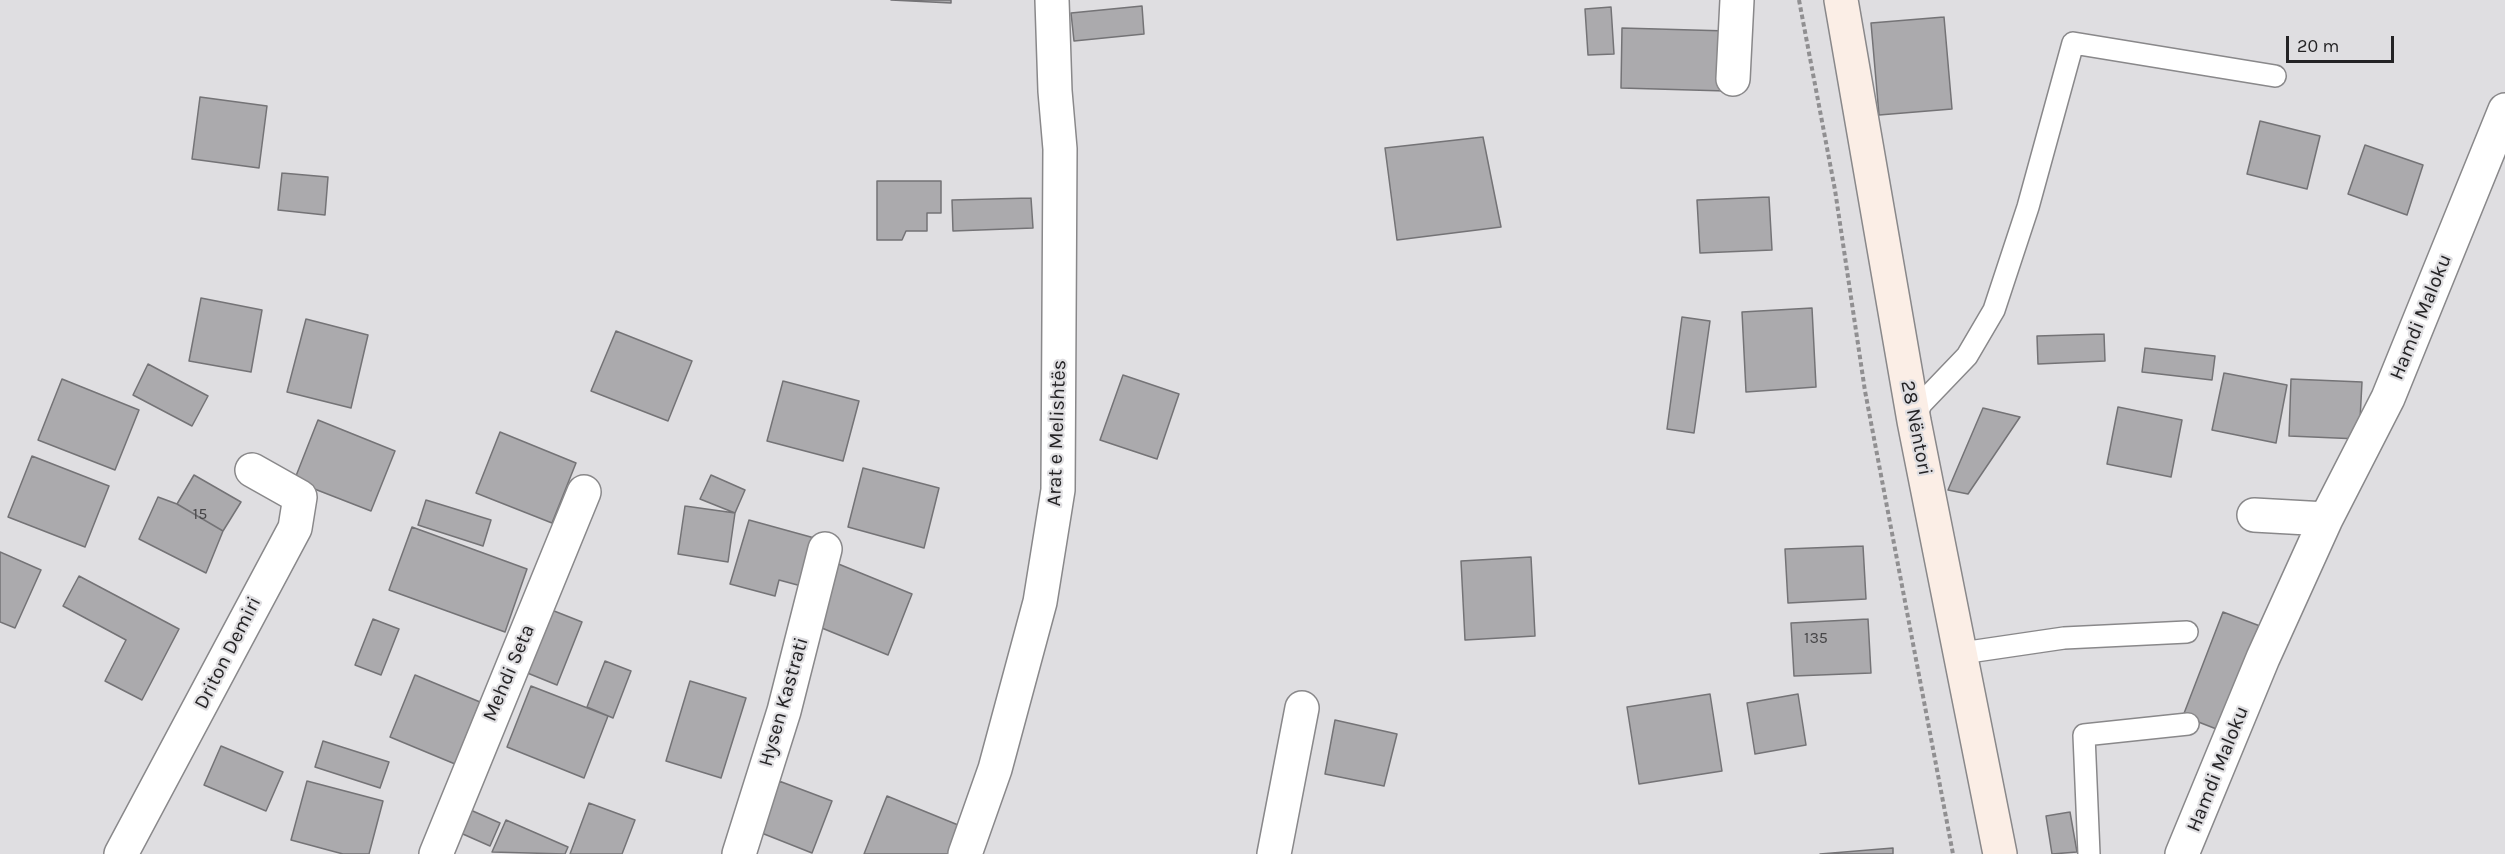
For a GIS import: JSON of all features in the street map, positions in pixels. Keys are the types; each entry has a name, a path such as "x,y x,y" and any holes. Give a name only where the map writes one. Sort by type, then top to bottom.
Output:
{"main road":[{"name":"28 Nëntori","path":"1841,0 1914,421 1962,653 2000,854"}],"street":[{"name":"Arat e Melishtës","path":"965,854 995,769 1040,602 1059,489 1060,149 1055,91 1052,0"},
{"path":"1733,79 1737,0"},
{"name":"Hamdi Maloku","path":"2182,854 2263,658 2326,519 2388,398 2505,110"},
{"name":"Driton Demiri","path":"121,854 295,528 300,497 252,471"},
{"name":"Mehdi Seta","path":"436,854 584,492"},
{"path":"2254,515 2326,519"},
{"name":"Hysen Kastrati","path":"739,854 784,711 825,549"},
{"path":"1274,854 1302,708"}],"lane":[{"path":"1914,421 1921,404 1967,356 1994,310 2028,207 2073,43 2275,76"},
{"path":"1962,653 2064,638 2187,632"},
{"path":"2089,854 2084,735 2188,724"}],"path":[{"path":"1799,0 1835,190 1865,391 1953,854"}],"building":[{"path":"891,0 951,0 951,3"},
{"path":"1142,6 1144,34 1074,41 1071,13"},
{"path":"1611,7 1614,54 1588,55 1585,9"},
{"path":"1944,17 1952,109 1879,115 1871,23"},
{"path":"1622,28 1728,31 1726,91 1621,88"},
{"path":"200,97 267,106 259,168 192,159"},
{"path":"2260,121 2320,136 2307,189 2247,174"},
{"path":"1483,137 1501,227 1397,240 1385,148"},
{"path":"2365,145 2423,165 2407,215 2348,194"},
{"path":"282,173 328,177 325,215 278,210"},
{"path":"877,181 941,181 941,213 927,213 927,231 906,231 902,240 877,240"},
{"path":"1769,197 1772,250 1700,253 1697,200"},
{"path":"1031,198 1033,228 953,231 952,200"},
{"path":"201,298 262,310 251,372 189,361"},
{"path":"1812,308 1816,387 1746,392 1742,312"},
{"path":"1682,317 1710,321 1694,433 1667,429"},
{"path":"306,319 368,335 351,408 287,392"},
{"path":"616,331 692,361 668,421 591,391"},
{"path":"2104,334 2105,361 2038,364 2037,336"},
{"path":"2145,348 2215,356 2212,380 2142,372"},
{"path":"148,364 208,396 192,426 133,395"},
{"path":"2224,373 2287,385 2276,443 2212,430"},
{"path":"1123,375 1179,394 1157,459 1100,440"},
{"path":"62,379 139,410 115,470 38,440"},
{"path":"2291,379 2362,382 2359,439 2289,436"},
{"path":"783,381 859,401 843,461 767,441"},
{"path":"2118,407 2182,420 2171,477 2107,464"},
{"path":"1983,408 2020,417 1968,494 1948,490"},
{"path":"318,420 395,451 371,511 294,481"},
{"path":"500,432 576,463 552,523 476,493"},
{"path":"32,456 109,486 85,547 8,517"},
{"path":"863,468 939,488 924,548 848,527"},
{"path":"194,475 241,502 223,531 177,504"},
{"path":"711,475 745,490 735,513 700,499"},
{"path":"158,497 177,504 223,531 206,573 139,539"},
{"path":"426,500 491,520 483,546 418,525"},
{"path":"685,506 735,513 728,562 678,554"},
{"path":"749,520 818,539 805,587 779,580 775,596 730,584"},
{"path":"412,527 527,569 505,632 389,590"},
{"path":"1863,546 1866,599 1788,603 1785,549"},
{"path":"0,552 41,570 15,628 0,622"},
{"path":"1531,557 1535,636 1465,640 1461,561"},
{"path":"836,563 912,594 888,655 812,624"},
{"path":"79,576 179,629 142,700 105,681 126,640 63,606"},
{"path":"544,607 582,622 557,685 520,670"},
{"path":"2223,612 2260,626 2219,730 2183,716"},
{"path":"373,619 399,629 381,675 355,665"},
{"path":"1868,619 1871,673 1794,676 1791,623"},
{"path":"605,661 631,671 613,718 587,707"},
{"path":"415,675 480,702 455,764 390,737"},
{"path":"690,681 746,698 721,778 666,761"},
{"path":"531,686 608,716 584,778 507,747"},
{"path":"1710,694 1722,771 1639,784 1627,707"},
{"path":"1798,694 1806,745 1755,754 1747,703"},
{"path":"1335,720 1397,734 1384,786 1325,774"},
{"path":"323,741 389,762 380,788 315,767"},
{"path":"221,746 283,772 266,811 204,785"},
{"path":"307,781 383,801 369,854 343,854 291,840"},
{"path":"779,781 832,801 812,853 759,832"},
{"path":"887,796 963,827 953,854 864,854"},
{"path":"589,803 635,820 622,854 570,854"},
{"path":"466,808 500,823 490,846 456,831"},
{"path":"2070,812 2077,852 2052,854 2046,816"},
{"path":"506,820 568,847 565,854 492,852"},
{"path":"1893,848 1893,854 1820,854"}]}
